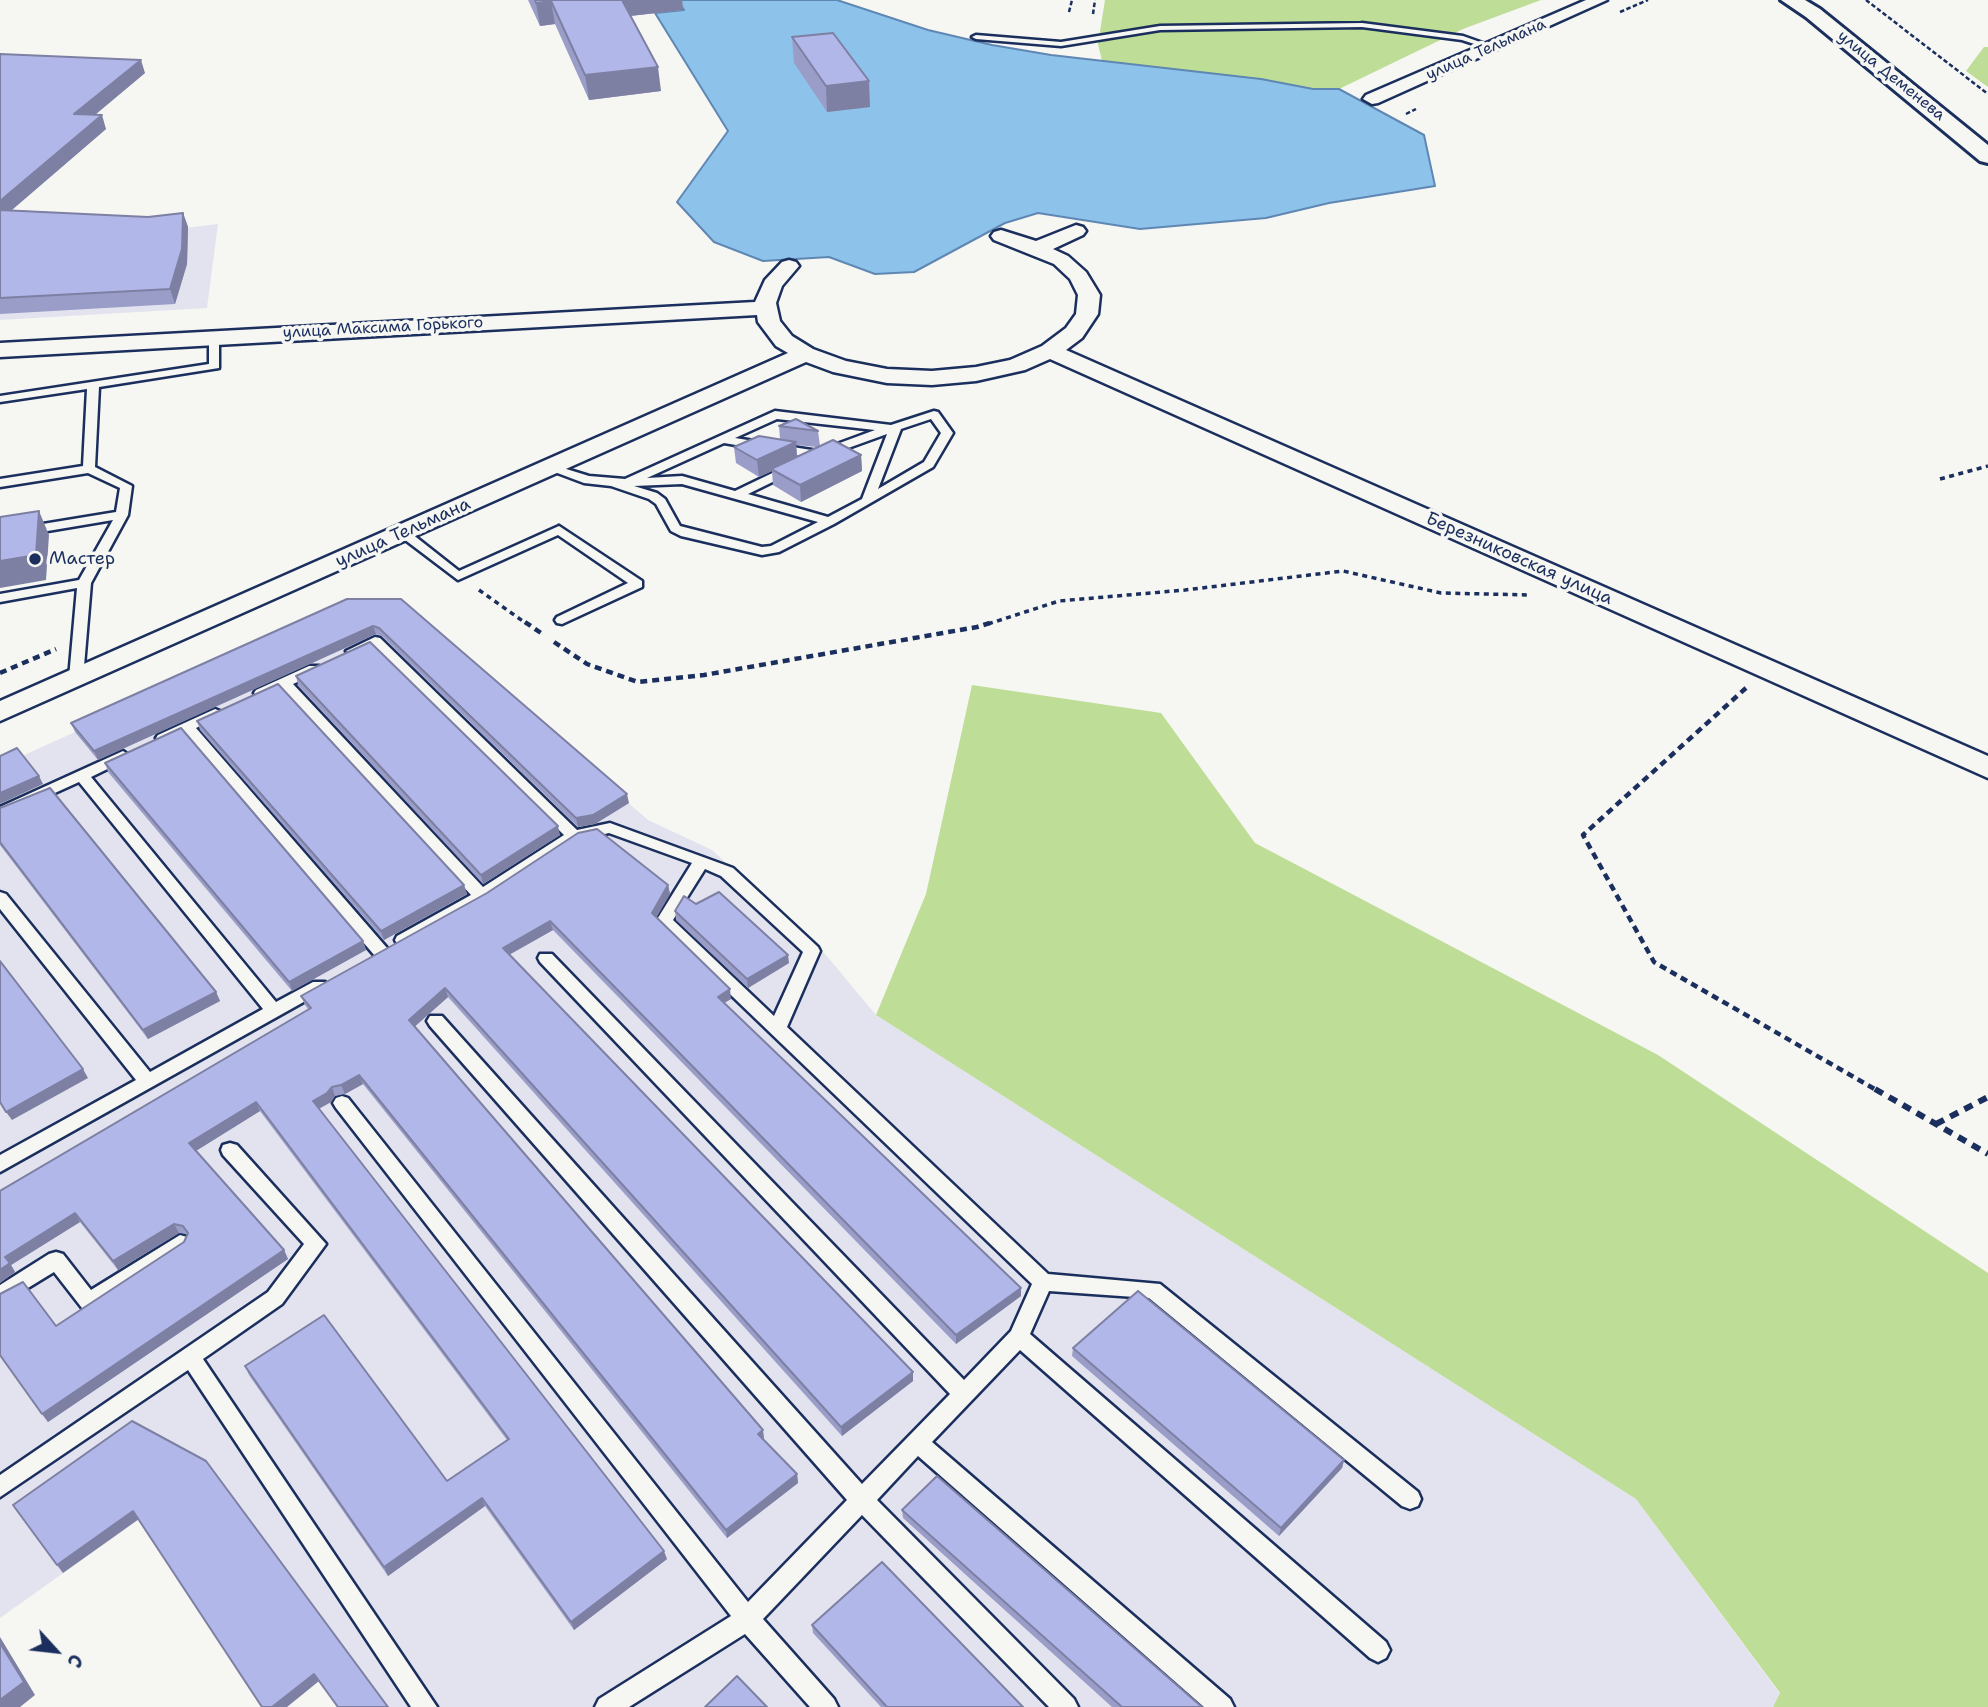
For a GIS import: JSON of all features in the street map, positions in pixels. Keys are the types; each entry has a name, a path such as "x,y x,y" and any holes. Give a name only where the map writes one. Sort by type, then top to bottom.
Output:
{"main road":[{"name":"улица Деменева","path":"1791,0 1813,13 1988,156"},
{"name":"улица Деменева","path":"1828,0 1860,25"}],"street":[{"name":"улица Тельмана","path":"1372,99 1599,0"},
{"path":"1038,248 1076,231"},
{"path":"789,266 772,284 765,303 769,322 784,341 805,354 841,368 875,374 932,378 976,374 1017,365 1050,351 1074,333 1087,314 1089,295 1079,276 1061,260 1038,248 1000,236"},
{"name":"улица Максима Горького","path":"0,349 766,308"},
{"name":"Березниковская улица","path":"1050,351 1988,768"},
{"name":"улица Тельмана","path":"0,712 805,354"}],"lane":[{"path":"975,37 1061,44 1160,28 1362,25 1463,38 1493,48"},
{"path":"0,399 215,366 214,338"},
{"path":"89,469 93,385"},
{"path":"620,483 775,415 895,429"},
{"path":"620,483 661,502 675,528 748,550 774,549 867,501 929,464 947,433 934,415 841,445 737,495"},
{"path":"867,501 895,429"},
{"path":"722,439 818,455"},
{"path":"550,468 588,480 620,483 682,480 830,521"},
{"path":"0,483 89,469 126,486 122,514 84,583 76,678"},
{"path":"0,535 122,514"},
{"path":"402,533 458,576 559,530 637,584 562,620"},
{"path":"0,598 84,583"},
{"path":"248,699 374,641 574,836"},
{"path":"284,682 482,896"},
{"path":"0,813 223,710"},
{"path":"187,727 375,955 482,896 574,836 610,828 727,872 812,951 777,1029"},
{"path":"82,775 274,1012"},
{"path":"702,861 664,921 1043,1282 1153,1290 1410,1499"},
{"path":"0,898 148,1082"},
{"path":"546,958 964,1394"},
{"path":"0,1164 333,978"},
{"path":"436,1021 862,1500 1066,1707"},
{"path":"342,1103 747,1619 826,1707"},
{"path":"0,1487 275,1298 316,1244 230,1150"},
{"path":"0,1296 56,1260 89,1302 180,1243"},
{"path":"607,1707 747,1619 1019,1337 1043,1282"},
{"path":"1019,1337 1378,1650"},
{"path":"190,1356 425,1707"},
{"path":"918,1442 1222,1707"}],"path":[{"path":"1069,12 1072,0"},
{"path":"1093,14 1095,0"},
{"path":"1866,0 1988,94"},
{"path":"1940,479 1988,467"},
{"path":"458,576 587,664 638,682 704,675 977,628 1059,601 1185,590 1343,571 1441,593 1543,596"},
{"path":"0,673 79,639"},
{"path":"1767,668 1583,835 1654,962 1988,1154"},
{"path":"1936,1124 1988,1097"}],"shaded area":[{"path":"0,224 154,232 218,224 207,308 0,320"},
{"path":"349,608 404,608 648,820 712,850 826,955 876,1015 1636,1499 1780,1694 1773,1707 337,1707 319,1681 287,1707 262,1707 138,1520 0,1618 0,766"}],"green space":[{"path":"1105,0 1541,0 1463,29 1339,89 1313,89 1261,79 1102,61 1098,44"},
{"path":"1984,47 1988,47 1988,87 1966,71"},
{"path":"972,685 1161,713 1255,843 1658,1055 1988,1273 1988,1707 1773,1707 1780,1693 1636,1499 876,1015 926,894"}],"water":[{"path":"678,0 837,0 928,30 992,45 1051,55 1261,79 1313,89 1339,89 1424,135 1435,186 1329,203 1266,218 1140,229 1038,213 1005,223 914,272 875,274 829,257 763,261 714,242 677,202 728,131 655,13 684,10"}],"building":[{"path":"535,0 622,0 658,67 585,75 551,1 536,3"},
{"path":"833,33 869,81 826,86 792,37"},
{"path":"0,54 141,60 74,114 102,115 0,201"},
{"path":"0,210 148,217 183,213 182,249 170,289 0,298"},
{"path":"796,419 818,431 779,426"},
{"path":"759,436 796,442 757,460 734,447"},
{"path":"833,440 861,455 800,485 771,469"},
{"path":"39,511 36,555 0,561 0,517"},
{"path":"347,599 401,599 627,794 593,815 576,818 379,628 373,626 94,751 71,723"},
{"path":"370,642 558,826 481,875 296,676"},
{"path":"278,684 464,885 381,931 197,721"},
{"path":"181,728 363,941 289,982 105,763"},
{"path":"17,748 39,776 0,793 0,756"},
{"path":"50,788 216,992 143,1030 0,842 0,808"},
{"path":"597,829 668,885 652,913 730,989 718,997 1021,1288 956,1335 550,921 503,948 913,1372 841,1427 445,988 409,1020 763,1430 758,1434 797,1474 726,1530 359,1075 332,1087 313,1101 664,1551 571,1622 482,1498 384,1567 245,1366 324,1315 447,1481 509,1439 256,1102 189,1143 284,1250 42,1414 0,1355 0,1294 23,1282 56,1326 184,1242 188,1233 183,1226 174,1224 113,1261 75,1213 5,1257 10,1263 0,1270 0,1191 311,1008 301,996 487,893 578,833"},
{"path":"719,892 788,955 747,979 675,911 684,896 696,904"},
{"path":"0,961 83,1069 6,1112 0,1102"},
{"path":"1138,1291 1344,1460 1281,1528 1073,1348"},
{"path":"132,1421 206,1461 388,1707 338,1707 314,1674 272,1707 262,1707 133,1511 57,1565 13,1505"},
{"path":"937,1476 1202,1707 1122,1707 902,1510"},
{"path":"882,1562 1023,1707 887,1707 812,1625"},
{"path":"0,1643 24,1682 0,1700"},
{"path":"737,1676 767,1707 705,1707"}],"place":[{"name":"Мастер","path":"35,559"}]}
